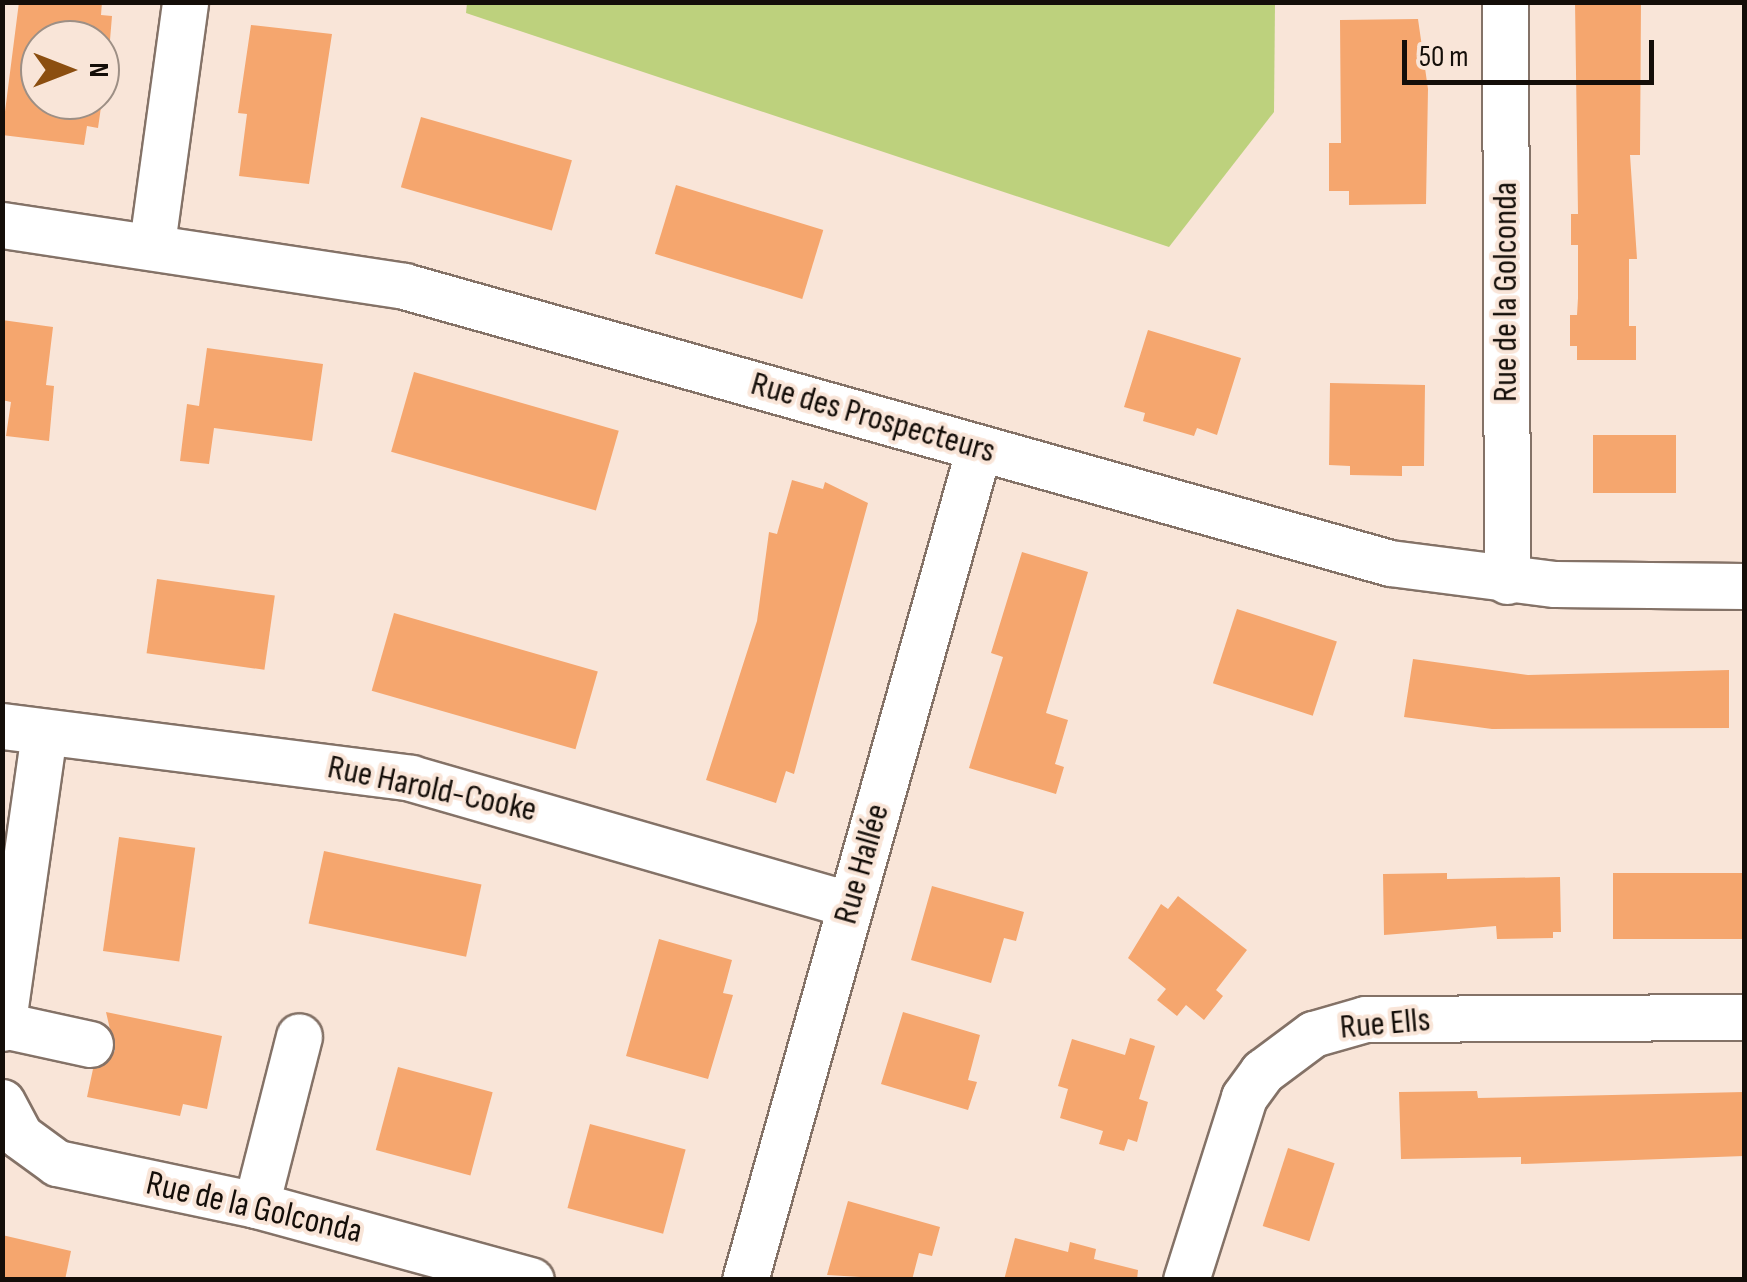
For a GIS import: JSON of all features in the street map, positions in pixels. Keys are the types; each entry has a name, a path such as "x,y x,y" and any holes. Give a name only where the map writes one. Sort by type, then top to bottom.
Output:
{"street":[{"path":"152,244 185,2"},
{"name":"Rue de la Golconda","path":"1505,2 1507,581"},
{"name":"Rue des Prospecteurs","path":"2,225 391,282 1390,563 1507,581 1744,586"},
{"name":"Rue Hallée","path":"745,1280 979,448"},
{"path":"23,729 3,1027 90,1044"},
{"name":"Rue Harold-Cooke","path":"23,729 410,778 850,905"},
{"name":"Rue Ells","path":"1186,1280 1244,1098 1262,1072 1313,1034 1364,1020 1744,1017"},
{"path":"256,1205 300,1036"},
{"name":"Rue de la Golconda","path":"2,1102 20,1136 57,1163 256,1205 532,1280"}],"green space":[{"path":"467,3 1275,3 1274,112 1169,247 466,13"}],"building":[{"path":"19,2 102,2 101,15 112,16 112,20 20,20 20,120 99,120 98,128 87,126 84,145 2,135"},
{"path":"1575,2 1641,2 1640,155 1630,155 1637,259 1629,259 1629,326 1636,326 1636,360 1577,360 1577,346 1570,346 1570,315 1577,315 1578,298 1578,245 1571,245 1571,214 1578,214"},
{"path":"1418,19 1428,89 1426,204 1349,205 1349,191 1329,191 1329,143 1341,143 1340,20"},
{"path":"251,25 332,34 309,184 239,176 247,114 238,113"},
{"path":"421,117 572,160 552,230 401,187"},
{"path":"676,185 823,230 802,299 655,254"},
{"path":"2,320 53,327 46,385 54,386 49,441 6,436 11,402 2,400"},
{"path":"1148,330 1241,358 1217,435 1197,428 1194,436 1143,421 1145,413 1124,407"},
{"path":"207,348 323,364 312,441 214,428 209,464 180,461 187,404 199,406"},
{"path":"414,372 619,431 596,510 391,452"},
{"path":"1330,383 1425,385 1424,466 1402,466 1402,476 1350,475 1350,466 1329,465"},
{"path":"1593,435 1676,435 1676,493 1593,493"},
{"path":"792,480 823,489 825,482 868,503 794,774 786,771 776,803 706,780 757,621 769,532 777,534"},
{"path":"1022,552 1088,572 1046,713 1068,720 1055,764 1064,767 1056,794 969,768 1003,657 991,653"},
{"path":"157,579 275,596 264,670 147,653"},
{"path":"1237,609 1337,641 1313,716 1213,683"},
{"path":"394,613 598,671 575,749 372,691"},
{"path":"1413,659 1528,675 1729,670 1729,728 1492,729 1404,717"},
{"path":"119,837 195,848 179,962 103,951"},
{"path":"324,851 481,884 466,957 309,923"},
{"path":"1447,873 1447,879 1560,877 1561,932 1553,932 1553,938 1497,939 1496,926 1384,935 1383,874"},
{"path":"1613,873 1744,873 1744,939 1613,939"},
{"path":"932,886 1024,912 1016,941 1004,938 991,983 911,960"},
{"path":"1178,896 1247,950 1216,990 1223,996 1204,1020 1186,1005 1177,1016 1157,1000 1166,989 1128,958 1161,904 1168,909"},
{"path":"659,939 732,960 723,993 733,995 708,1079 626,1056"},
{"path":"106,1012 222,1036 207,1109 183,1104 180,1116 87,1097 93,1069 115,1051"},
{"path":"903,1012 980,1035 968,1080 977,1082 968,1110 881,1084"},
{"path":"1130,1038 1155,1046 1139,1099 1148,1102 1137,1142 1128,1139 1124,1151 1099,1144 1103,1131 1060,1118 1068,1089 1058,1086 1072,1039 1125,1055"},
{"path":"398,1067 493,1092 470,1175 376,1150"},
{"path":"1477,1091 1478,1098 1744,1092 1744,1156 1521,1164 1521,1157 1401,1159 1399,1092"},
{"path":"590,1124 686,1150 663,1234 567,1208"},
{"path":"1288,1148 1335,1163 1309,1241 1263,1226"},
{"path":"848,1201 940,1227 932,1256 919,1253 912,1280 827,1275"},
{"path":"2,1235 71,1251 65,1280 2,1280"},
{"path":"1015,1238 1068,1252 1070,1242 1096,1249 1094,1259 1138,1270 1137,1280 1004,1280"}]}
